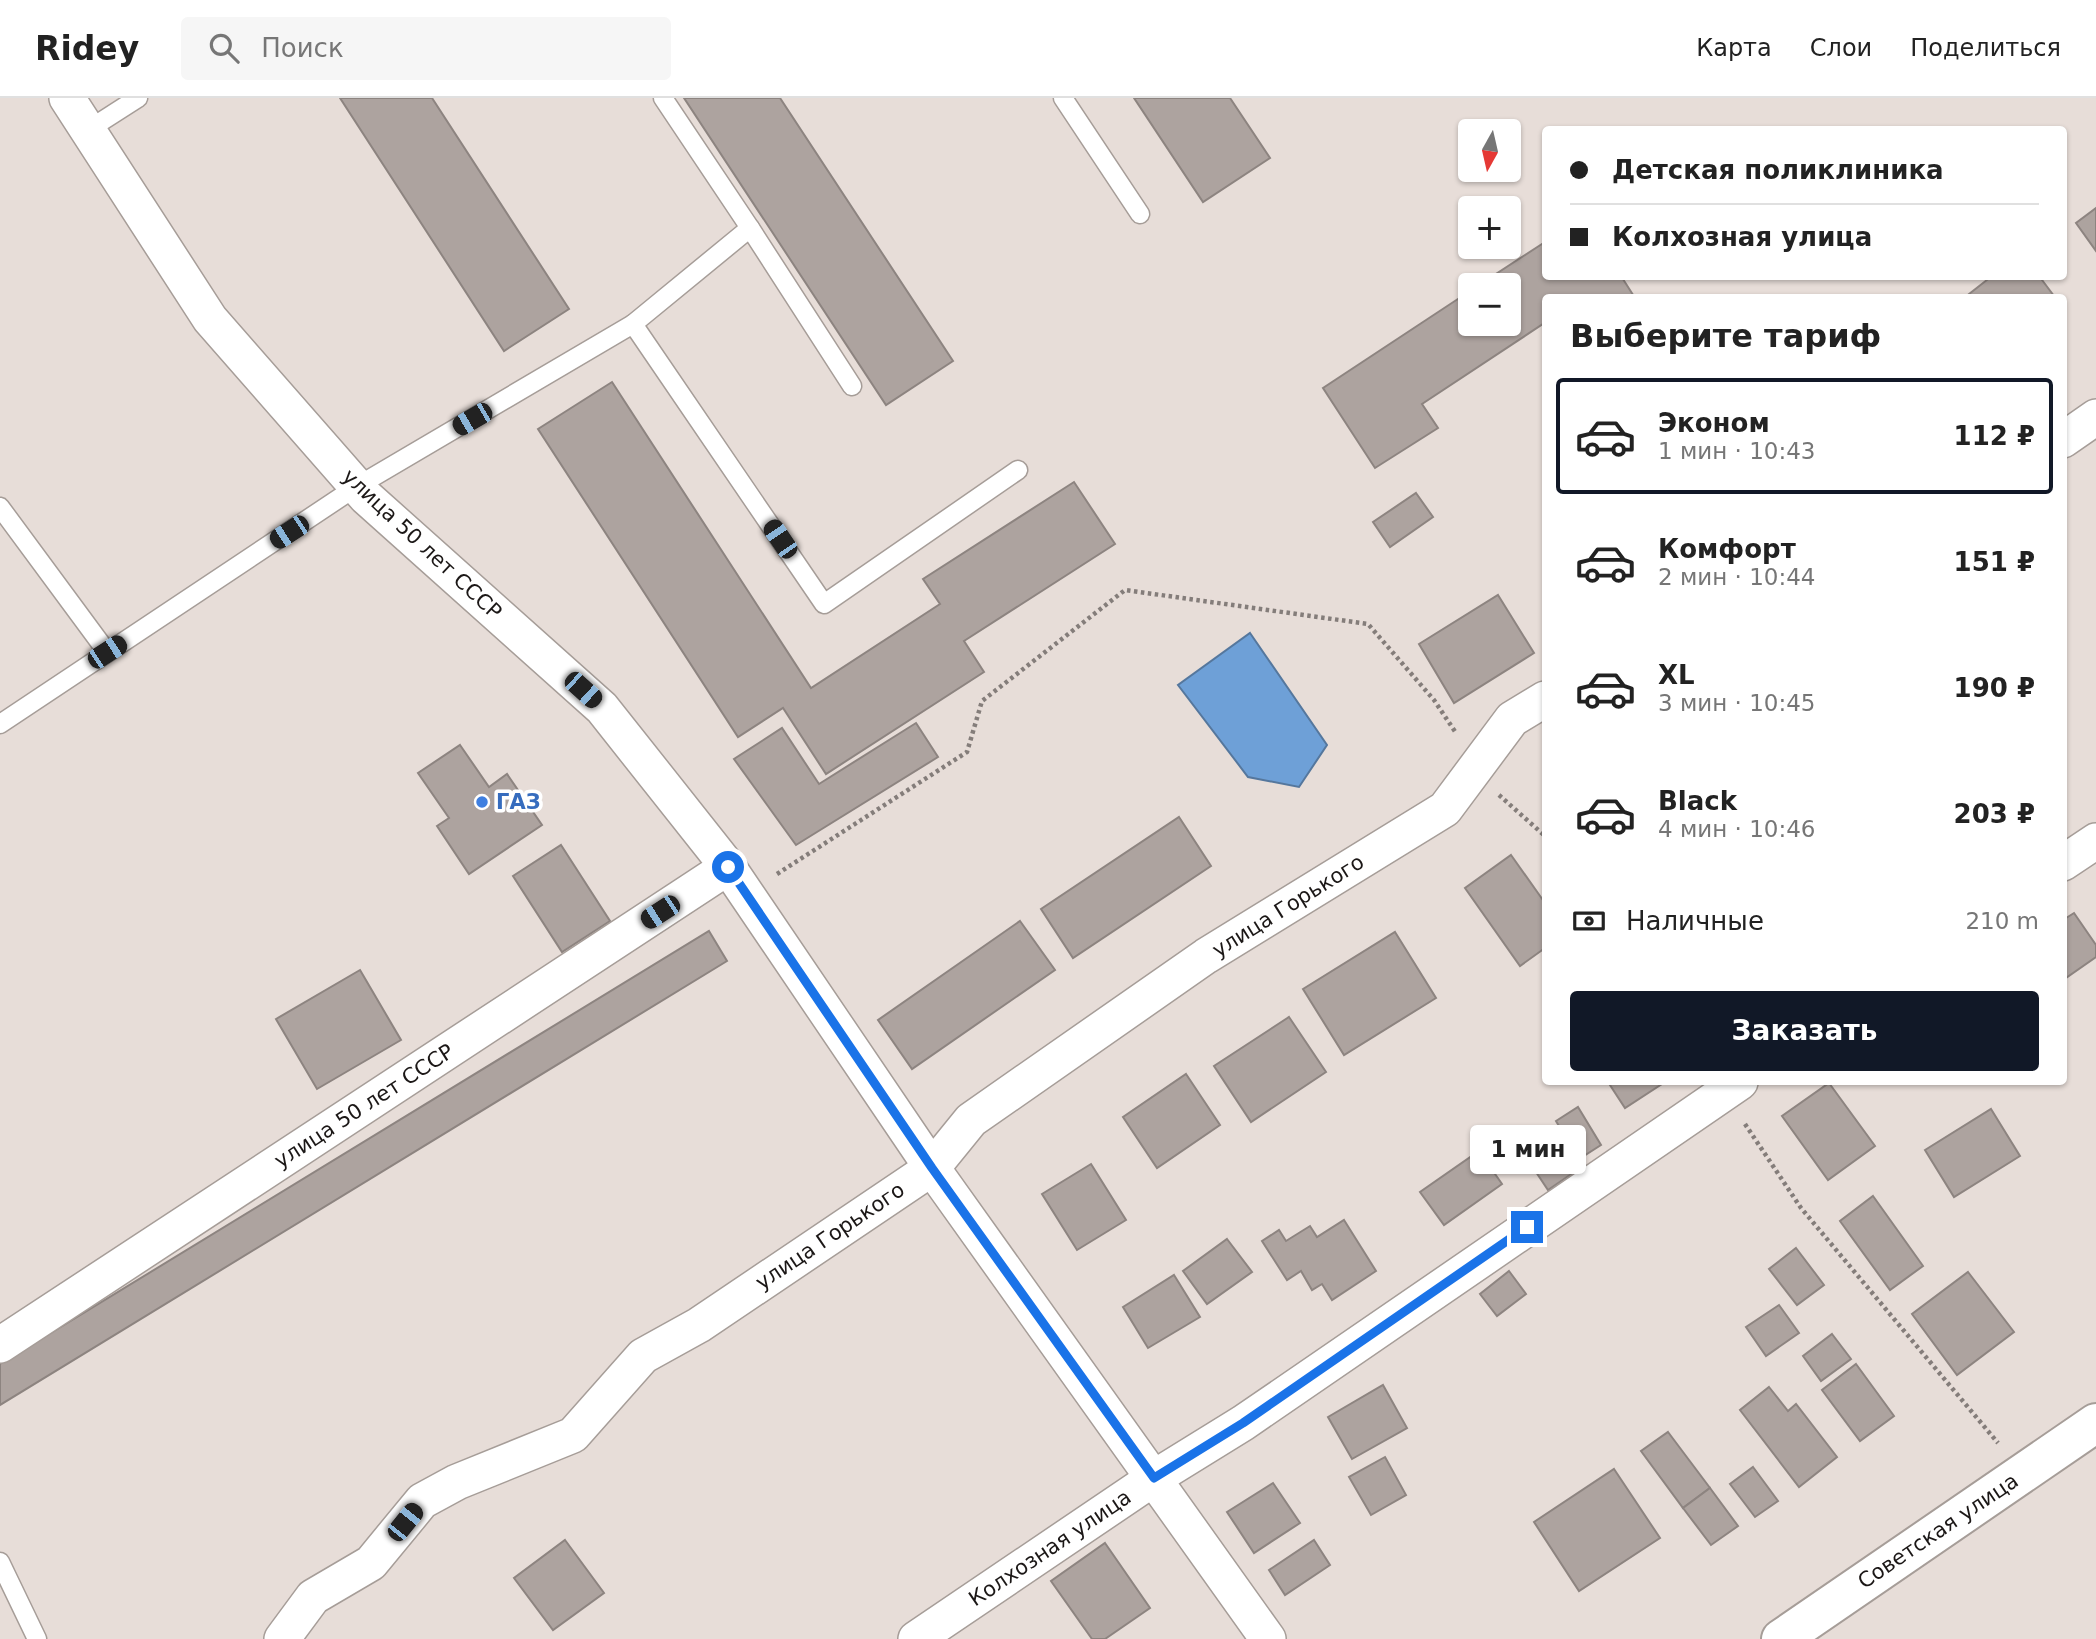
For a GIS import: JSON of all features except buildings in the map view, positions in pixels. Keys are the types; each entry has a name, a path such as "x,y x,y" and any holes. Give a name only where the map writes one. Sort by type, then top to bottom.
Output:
{"main road":[{"name":"Советская улица","path":"1781,1639 2096,1423"}],"street":[{"name":"улица 50 лет СССР","path":"67,98 210,319 356,487 602,708 737,880 932,1168 1268,1639"},
{"path":"2067,437 2096,417"},
{"name":"улица Горького","path":"282,1639 313,1597 371,1563 422,1501 457,1482 573,1435 643,1356 699,1325 932,1168 971,1120 1206,956 1444,809 1512,719 1542,701"},
{"path":"2067,860 2096,841"},
{"name":"улица 50 лет СССР","path":"0,1345 737,880"},
{"name":"Колхозная улица","path":"916,1639 1154,1478 1243,1423 1732,1087"}],"lane":[{"path":"88,130 138,98"},
{"path":"663,98 852,386"},
{"path":"1063,98 1140,214"},
{"path":"0,724 356,487 633,324 750,228"},
{"path":"633,324 824,604 1018,470"},
{"path":"0,506 107,652"},
{"path":"0,1562 37,1639"}],"path":[{"path":"737,880 967,752 982,701 1125,590 1367,624 1434,700 1492,788 1542,833"},
{"path":"1732,1087 1801,1208 2024,1473"}],"water":[{"path":"1250,633 1327,745 1299,787 1248,777 1178,685"}],"place":[{"name":"ГАЗ","path":"482,802"}],"route":[{"path":"728,867 932,1168 1154,1478 1243,1423 1527,1227"}]}
